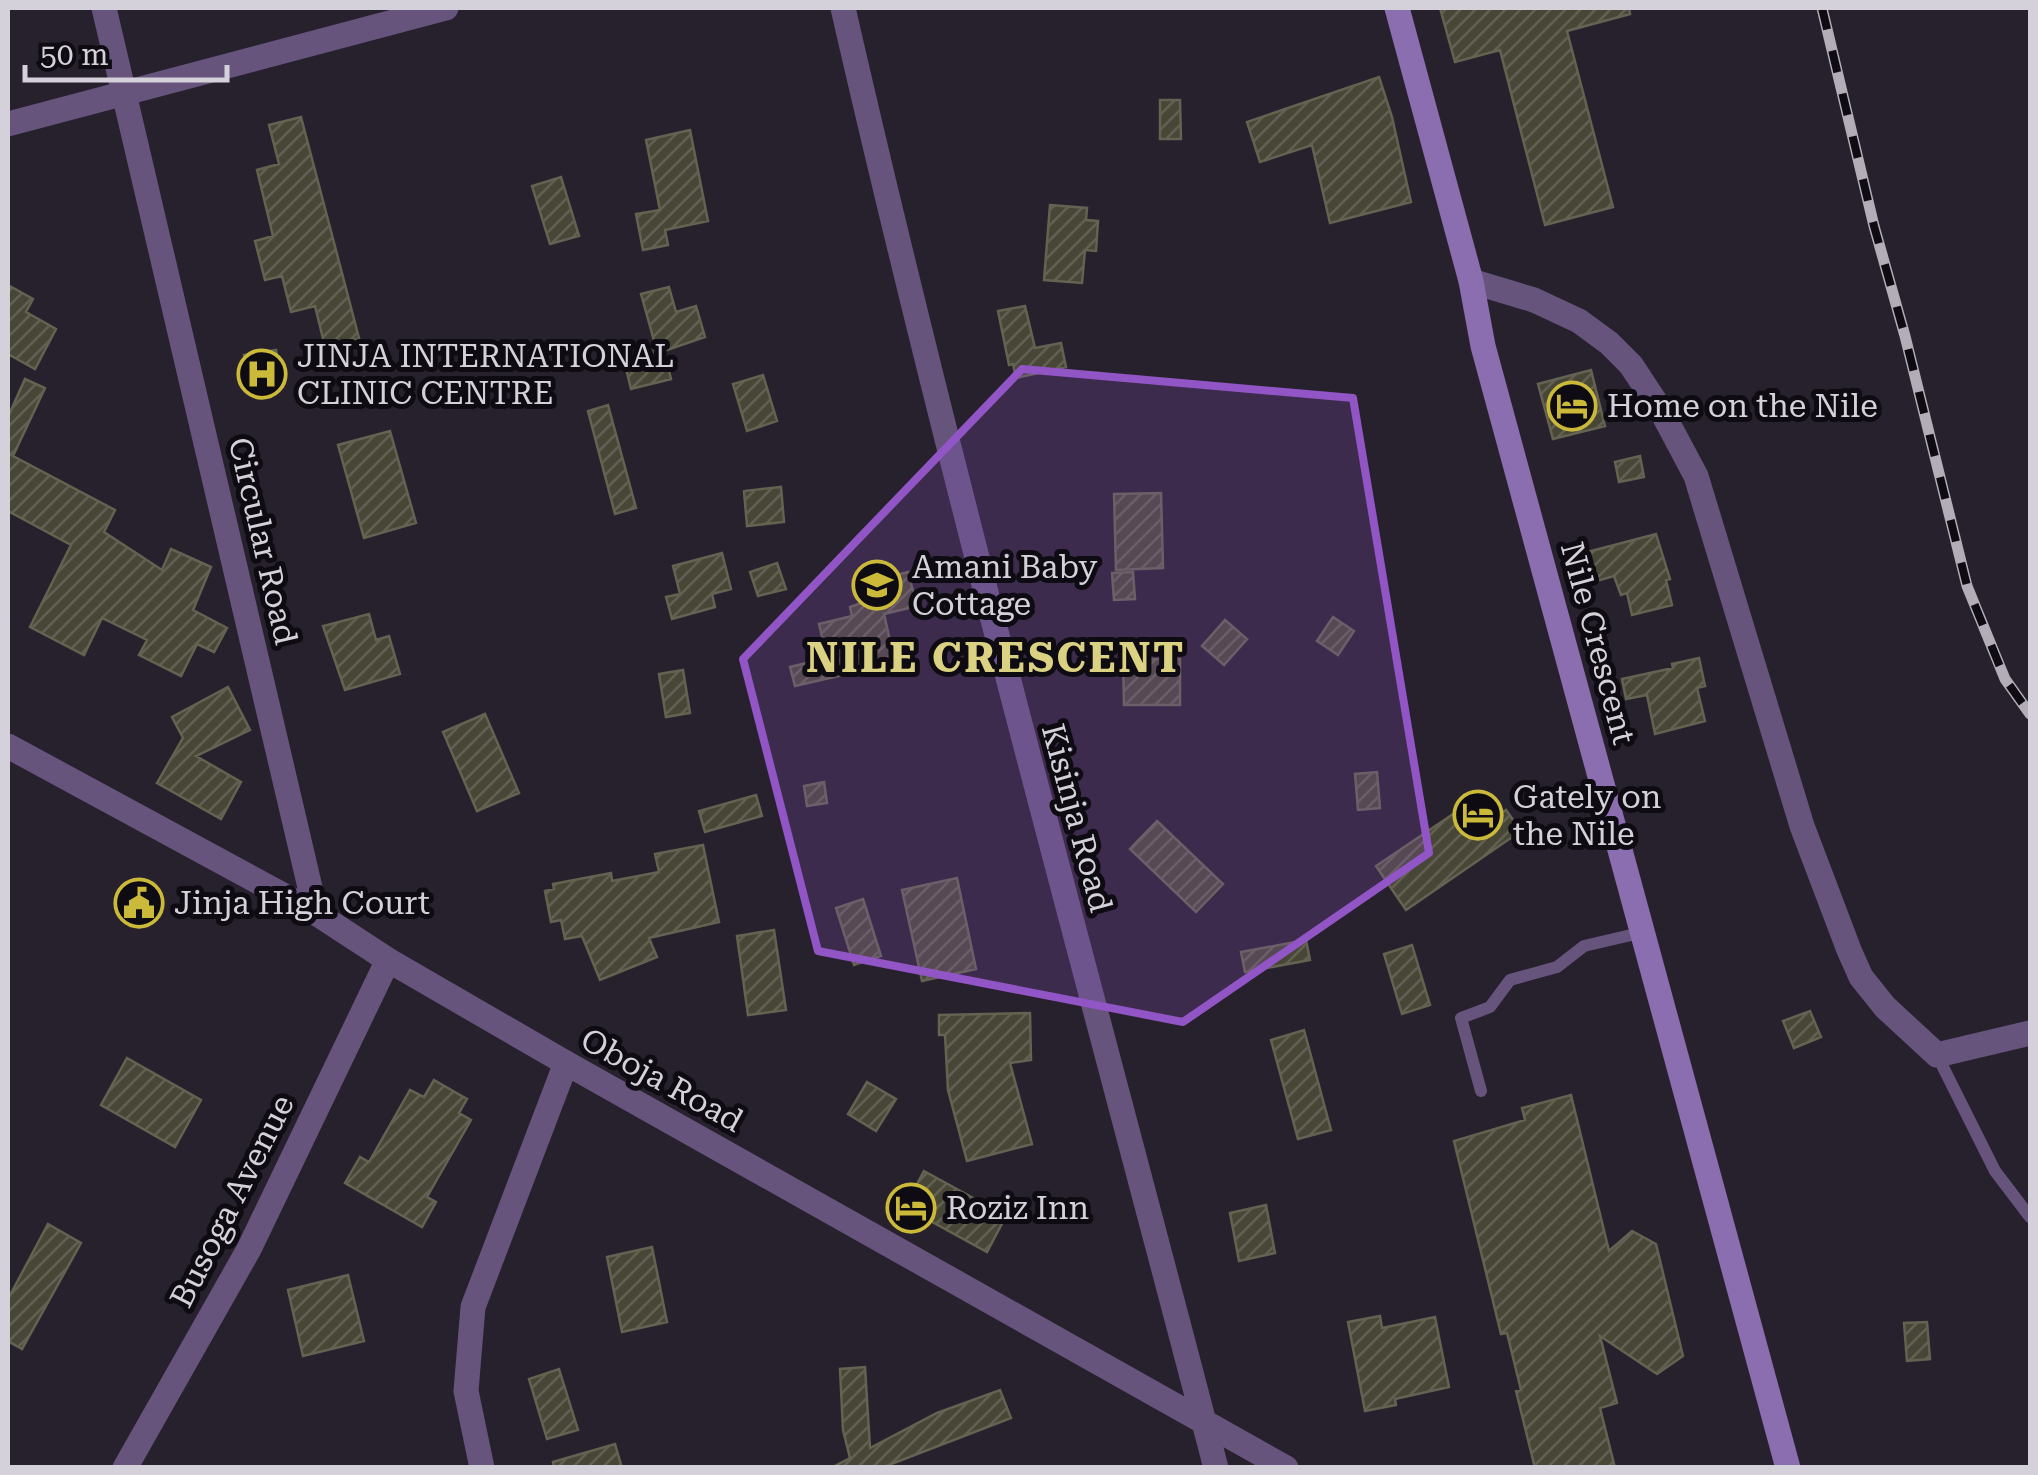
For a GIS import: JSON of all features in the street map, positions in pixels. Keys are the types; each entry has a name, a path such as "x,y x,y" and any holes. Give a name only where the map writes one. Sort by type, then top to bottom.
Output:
{"street":[{"name":"Circular Road","path":"104,8 316,913"},
{"path":"8,124 446,8"},
{"name":"Kisinja Road","path":"843,8 889,209 1029,765 1216,1468"},
{"name":"Nile Crescent","path":"1398,8 1470,281 1483,346 1788,1468"},
{"path":"1470,281 1546,304 1579,321 1609,342 1631,365 1662,412 1696,476 1802,826 1862,977 1885,1007 1937,1054 2030,1033"},
{"name":"Oboja Road","path":"8,746 316,913 388,960 566,1064 1286,1468"},
{"name":"Busoga Avenue","path":"125,1468 248,1249 388,960"},
{"path":"482,1468 466,1390 473,1308 566,1064"}],"lane":[{"path":"1480,1091 1461,1018 1490,1007 1510,980 1557,966 1584,946 1644,932"},
{"path":"1937,1054 1995,1171 2030,1217"}],"highlighted area":[{"path":"1022,369 1353,398 1429,853 1183,1022 818,951 743,659"}],"building":[{"path":"1440,8 1629,8 1630,14 1567,31 1613,207 1545,225 1500,50 1455,62"},
{"path":"1379,77 1411,202 1330,223 1312,145 1260,162 1247,122"},
{"path":"1160,100 1180,100 1181,139 1160,139"},
{"path":"301,117 359,338 325,347 315,306 291,312 282,276 265,280 255,241 273,236 257,170 279,164 269,125"},
{"path":"690,130 708,221 665,230 668,245 643,250 636,214 660,210 646,140"},
{"path":"561,177 579,236 550,244 532,186"},
{"path":"1050,205 1087,208 1086,220 1098,221 1096,251 1085,250 1082,283 1044,280"},
{"path":"8,285 33,299 26,312 56,329 35,369 8,354"},
{"path":"669,287 676,312 696,306 705,337 664,351 671,379 631,389 623,356 656,348 641,294"},
{"path":"1025,306 1035,348 1061,343 1066,367 1016,378 1013,364 1009,365 998,311"},
{"path":"276,350 279,370 246,375 244,355"},
{"path":"1591,370 1605,426 1553,439 1538,384"},
{"path":"763,375 777,421 747,431 733,384"},
{"path":"25,379 45,388 13,456 115,510 104,532 162,570 171,549 211,567 193,610 227,628 214,652 197,644 181,676 139,655 147,640 102,618 84,655 30,627 71,545 8,511 8,417"},
{"path":"608,405 636,508 615,514 588,411"},
{"path":"390,431 416,523 364,538 338,445"},
{"path":"1640,456 1644,477 1619,482 1615,462"},
{"path":"781,487 784,522 747,526 744,491"},
{"path":"1161,493 1163,568 1116,570 1114,494"},
{"path":"1656,534 1670,579 1666,580 1672,605 1632,615 1627,593 1621,595 1614,576 1586,584 1580,554"},
{"path":"722,553 731,589 712,594 715,607 672,619 666,597 680,594 673,566"},
{"path":"777,563 786,589 758,596 750,572"},
{"path":"908,572 917,606 884,614 895,663 795,686 790,667 827,658 819,624 852,616 850,607 878,597 873,581"},
{"path":"1133,572 1135,599 1114,600 1112,573"},
{"path":"369,614 376,640 389,636 400,674 345,690 323,626"},
{"path":"1333,617 1354,631 1338,655 1317,641"},
{"path":"1225,620 1247,639 1224,665 1202,646"},
{"path":"1699,658 1705,686 1697,688 1705,721 1655,734 1647,695 1626,699 1622,679"},
{"path":"1123,659 1180,659 1180,705 1124,705"},
{"path":"683,670 690,713 666,717 659,674"},
{"path":"228,687 250,730 196,756 241,782 221,819 157,783 183,738 172,717"},
{"path":"485,714 519,793 477,811 443,732"},
{"path":"1377,772 1380,808 1358,810 1355,774"},
{"path":"824,782 827,803 807,806 804,786"},
{"path":"756,795 762,816 705,832 699,811"},
{"path":"1471,802 1486,824 1506,810 1521,831 1406,910 1376,866"},
{"path":"1157,821 1223,884 1196,912 1130,849"},
{"path":"703,845 719,922 649,938 657,957 600,980 582,936 565,939 561,920 551,922 545,891 554,889 553,884 611,873 612,881 659,872 655,854"},
{"path":"957,878 976,969 922,981 902,890"},
{"path":"863,899 881,956 854,965 836,908"},
{"path":"774,930 786,1010 748,1015 737,936"},
{"path":"1306,940 1310,960 1245,972 1241,952"},
{"path":"1412,945 1430,1005 1402,1014 1384,954"},
{"path":"1810,1011 1821,1037 1794,1048 1783,1021"},
{"path":"1030,1013 1031,1060 1010,1063 1032,1144 967,1161 948,1090 945,1035 939,1035 939,1015"},
{"path":"1304,1030 1331,1130 1298,1139 1271,1040"},
{"path":"127,1058 201,1100 175,1147 101,1105"},
{"path":"434,1080 467,1099 459,1113 471,1120 427,1197 436,1202 422,1227 345,1183 360,1157 369,1162 410,1090 424,1097"},
{"path":"867,1082 896,1099 876,1131 848,1114"},
{"path":"1571,1095 1609,1251 1632,1231 1656,1244 1683,1356 1657,1374 1600,1336 1617,1403 1600,1408 1615,1468 1535,1468 1507,1333 1501,1334 1454,1141 1525,1120 1522,1108"},
{"path":"924,1171 1006,1216 987,1252 905,1207"},
{"path":"1266,1205 1275,1253 1239,1261 1230,1213"},
{"path":"48,1224 81,1243 22,1349 8,1341 8,1299"},
{"path":"652,1247 667,1322 622,1332 607,1257"},
{"path":"348,1275 364,1341 303,1356 288,1290"},
{"path":"1380,1316 1382,1328 1435,1317 1449,1387 1395,1399 1396,1405 1365,1411 1348,1322"},
{"path":"1927,1322 1930,1359 1907,1361 1904,1323"},
{"path":"865,1367 870,1448 937,1413 1000,1390 1011,1418 881,1468 831,1468 850,1458 843,1430 840,1369"},
{"path":"559,1369 578,1430 547,1439 529,1379"},
{"path":"615,1444 622,1468 554,1468 553,1462"}],"railway":[{"path":"1822,8 1967,586 2005,679 2030,714"}],"place":[{"name":"JINJA INTERNATIONAL CLINIC CENTRE","path":"262,374"},
{"name":"Home on the Nile","path":"1572,406"},
{"name":"Amani Baby Cottage","path":"877,585"},
{"name":"Gately on the Nile","path":"1478,815"},
{"name":"Jinja High Court","path":"139,903"},
{"name":"Roziz Inn","path":"911,1208"}],"district":[{"name":"NILE CRESCENT","path":"996,657"}]}
